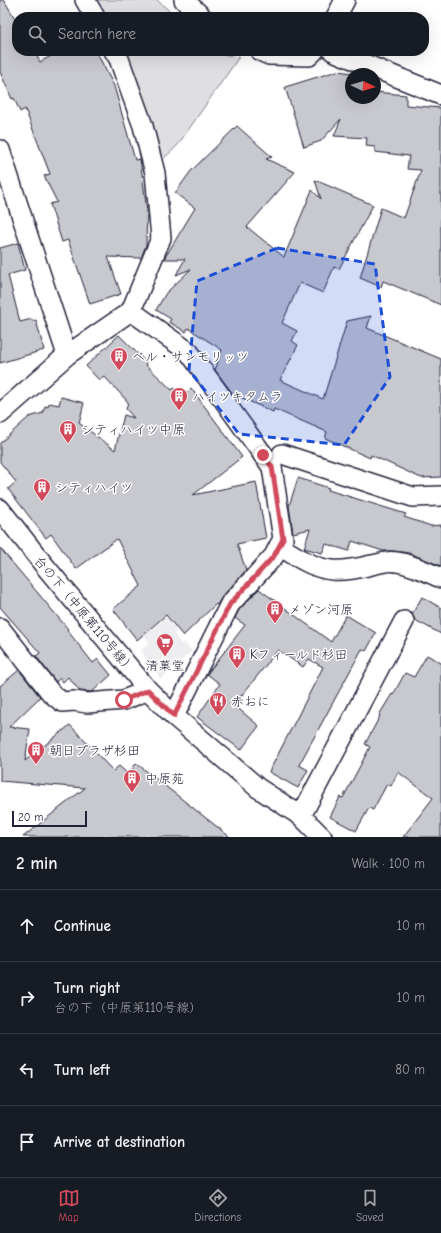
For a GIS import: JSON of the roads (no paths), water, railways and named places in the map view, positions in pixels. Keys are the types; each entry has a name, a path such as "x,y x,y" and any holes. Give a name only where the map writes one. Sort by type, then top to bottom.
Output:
{"street":[{"path":"85,0 92,12"},
{"path":"184,0 197,12"},
{"path":"339,12 345,0"},
{"path":"0,414 67,355 131,312 161,238 155,173 142,126 117,56"},
{"path":"345,56 441,95"},
{"path":"0,150 67,355"},
{"path":"131,312 189,352 272,467 283,539 274,556 230,604 174,716"},
{"path":"282,454 413,497 441,496"},
{"name":"台の下（中原第110号線）","path":"0,509 44,565 148,690 174,716 258,788 301,816 322,837"},
{"path":"279,546 310,564 331,570 365,567 388,562 406,564 427,571 441,578"},
{"path":"301,816 404,620"},
{"path":"0,628 51,693 62,702 74,701 87,703 124,700 148,690"}],"place":[{"name":"ベル・サンモリッツ","path":"119,371"},
{"name":"ハイツキタムラ","path":"179,411"},
{"name":"シティハイツ中原","path":"68,444"},
{"name":"シティハイツ","path":"42,502"},
{"name":"メゾン河原","path":"275,624"},
{"name":"清菓堂","path":"165,657"},
{"name":"Kフィールド杉田","path":"237,669"},
{"name":"赤おに","path":"218,716"},
{"name":"朝日プラザ杉田","path":"36,765"},
{"name":"中原苑","path":"132,793"}]}
